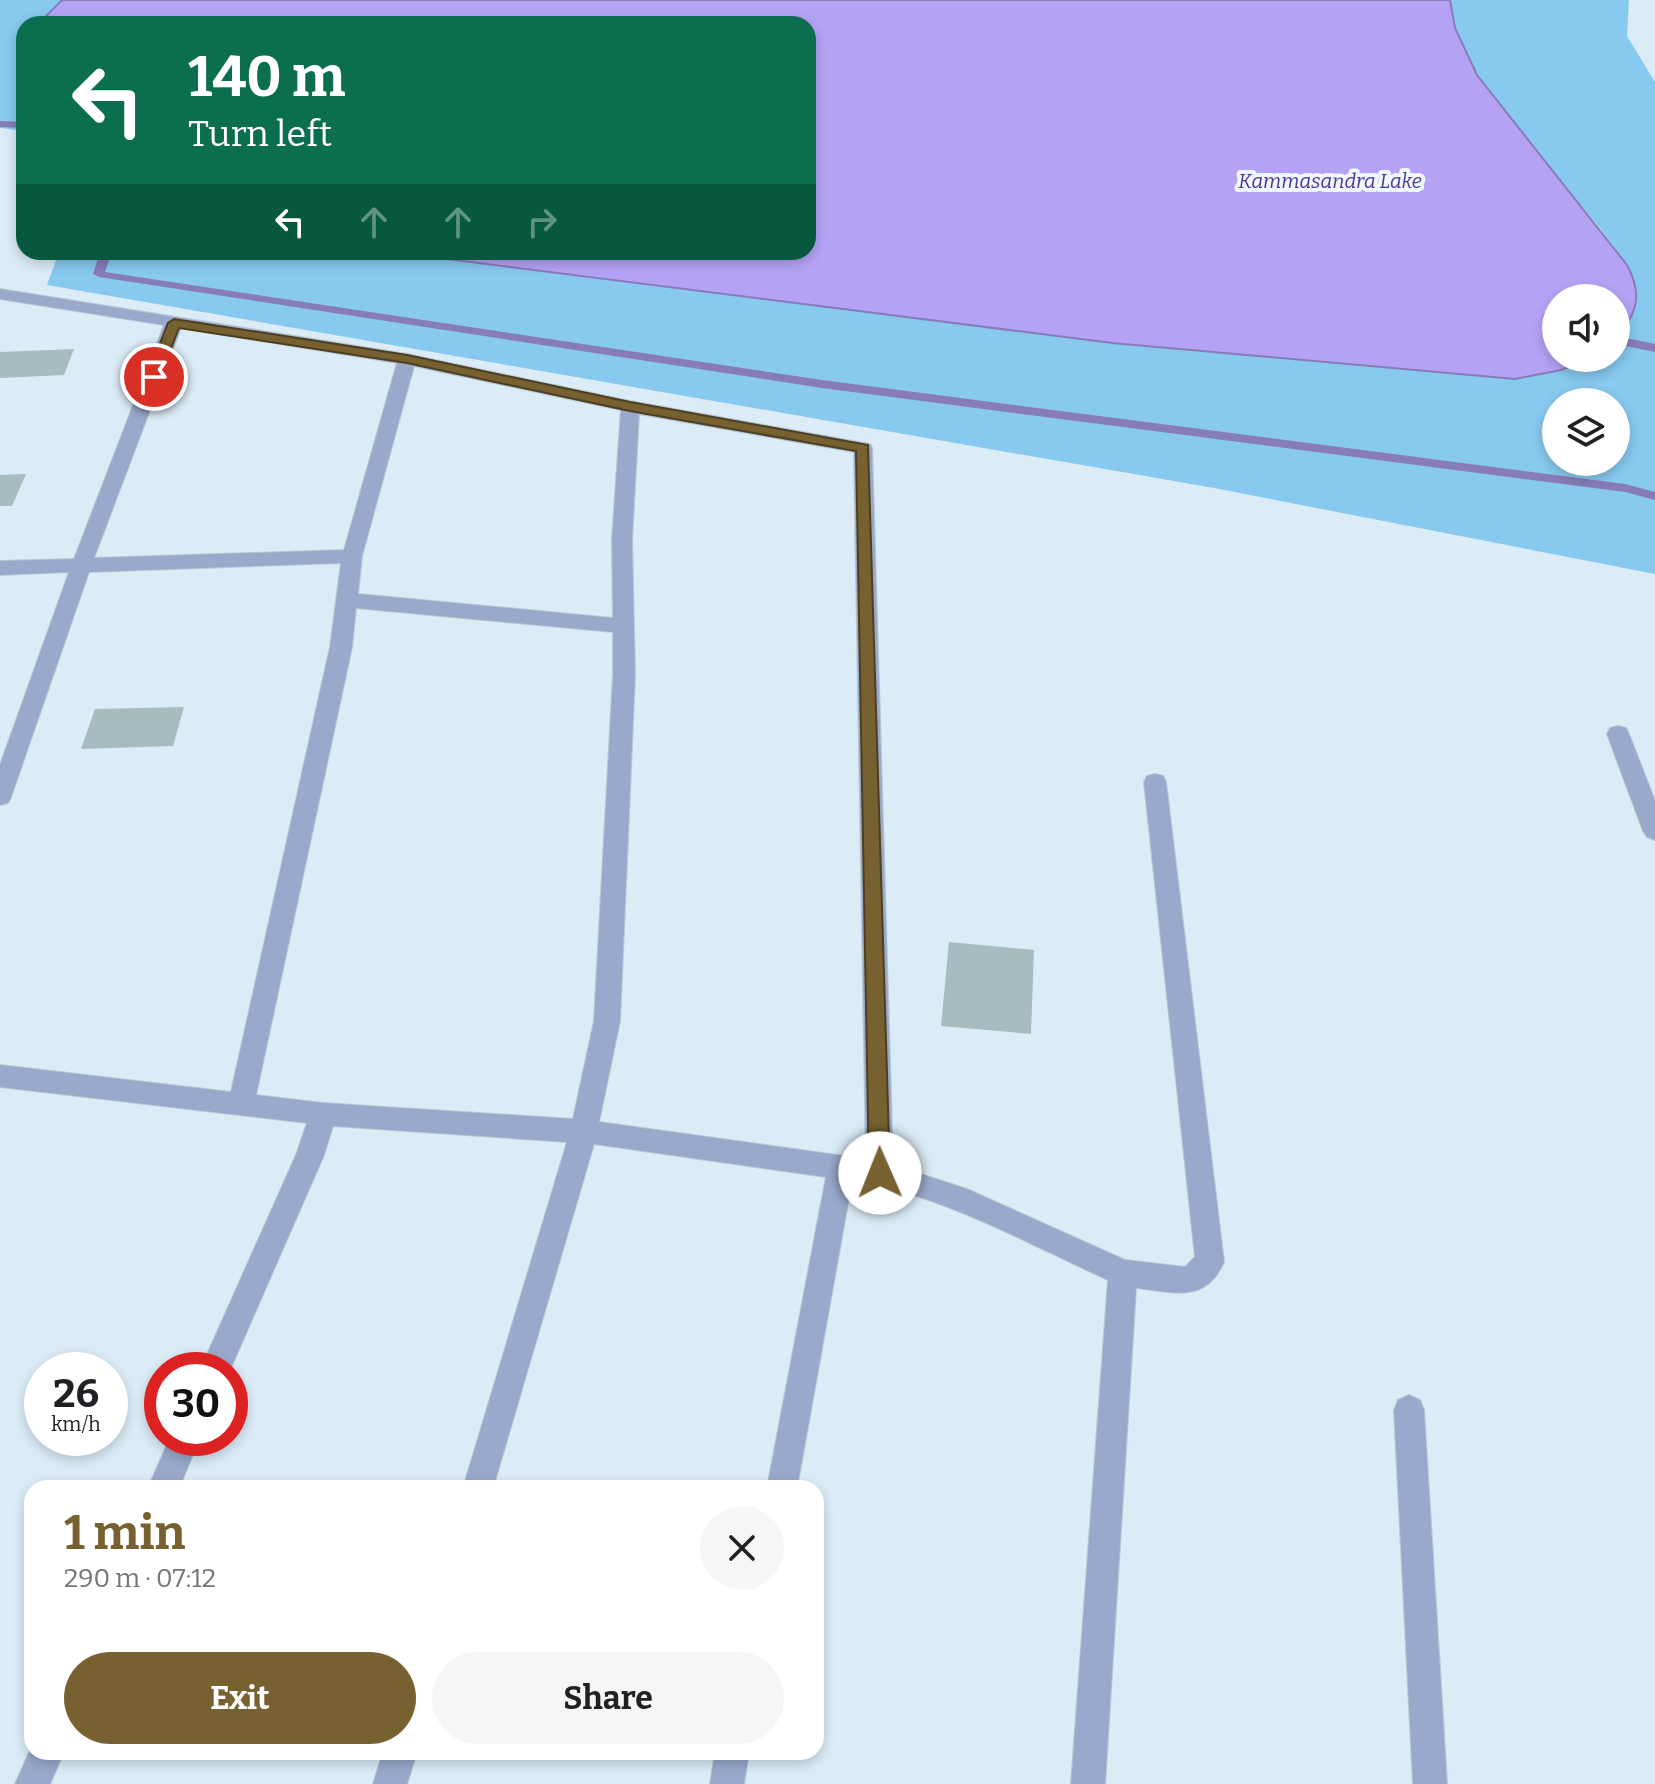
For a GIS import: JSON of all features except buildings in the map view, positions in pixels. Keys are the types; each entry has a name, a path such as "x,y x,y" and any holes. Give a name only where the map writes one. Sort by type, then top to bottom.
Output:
{"street":[{"path":"0,294 407,359 630,407 863,448 880,1173"},
{"path":"0,797 81,566 174,323"},
{"path":"241,1105 341,647 352,556 407,359"},
{"path":"480,1480 584,1131 607,1021 624,626 622,539 630,407"},
{"path":"0,568 352,556"},
{"path":"346,600 624,626"},
{"path":"1618,734 1655,831"},
{"path":"0,1076 323,1114 584,1131 880,1173 957,1198 1123,1273 1191,1281 1210,1262 1155,782"},
{"path":"223,1352 310,1155 323,1114"},
{"path":"783,1480 841,1169"},
{"path":"1088,1784 1123,1273"},
{"path":"1409,1410 1430,1784"},
{"path":"167,1480 177,1456"},
{"path":"32,1784 43,1760"},
{"path":"390,1784 398,1760"},
{"path":"727,1784 731,1760"}],"shaded area":[{"path":"0,0 62,0 46,16 16,16 16,130 0,128"},
{"path":"1450,0 1629,0 1627,36 1655,82 1655,574 1214,488 47,285 56,260 455,260 1112,343 1515,379 1548,372 1630,372 1630,319 1637,292 1634,278 1587,213 1499,108 1475,73 1458,36"}],"water":[{"name":"Kammasandra Lake","path":"62,0 1450,0 1455,28 1477,75 1627,265 1635,286 1633,313 1630,320 1630,284 1542,284 1542,372 1551,372 1515,379 1112,343 455,260 816,260 816,16 46,16"}],"waterway":[{"path":"0,124 16,125"},
{"path":"103,260 99,274 822,384 1625,488 1655,496"},
{"path":"1630,343 1655,348"}],"route":[{"path":"154,377 174,323 407,359 630,407 863,448 880,1173"}]}
